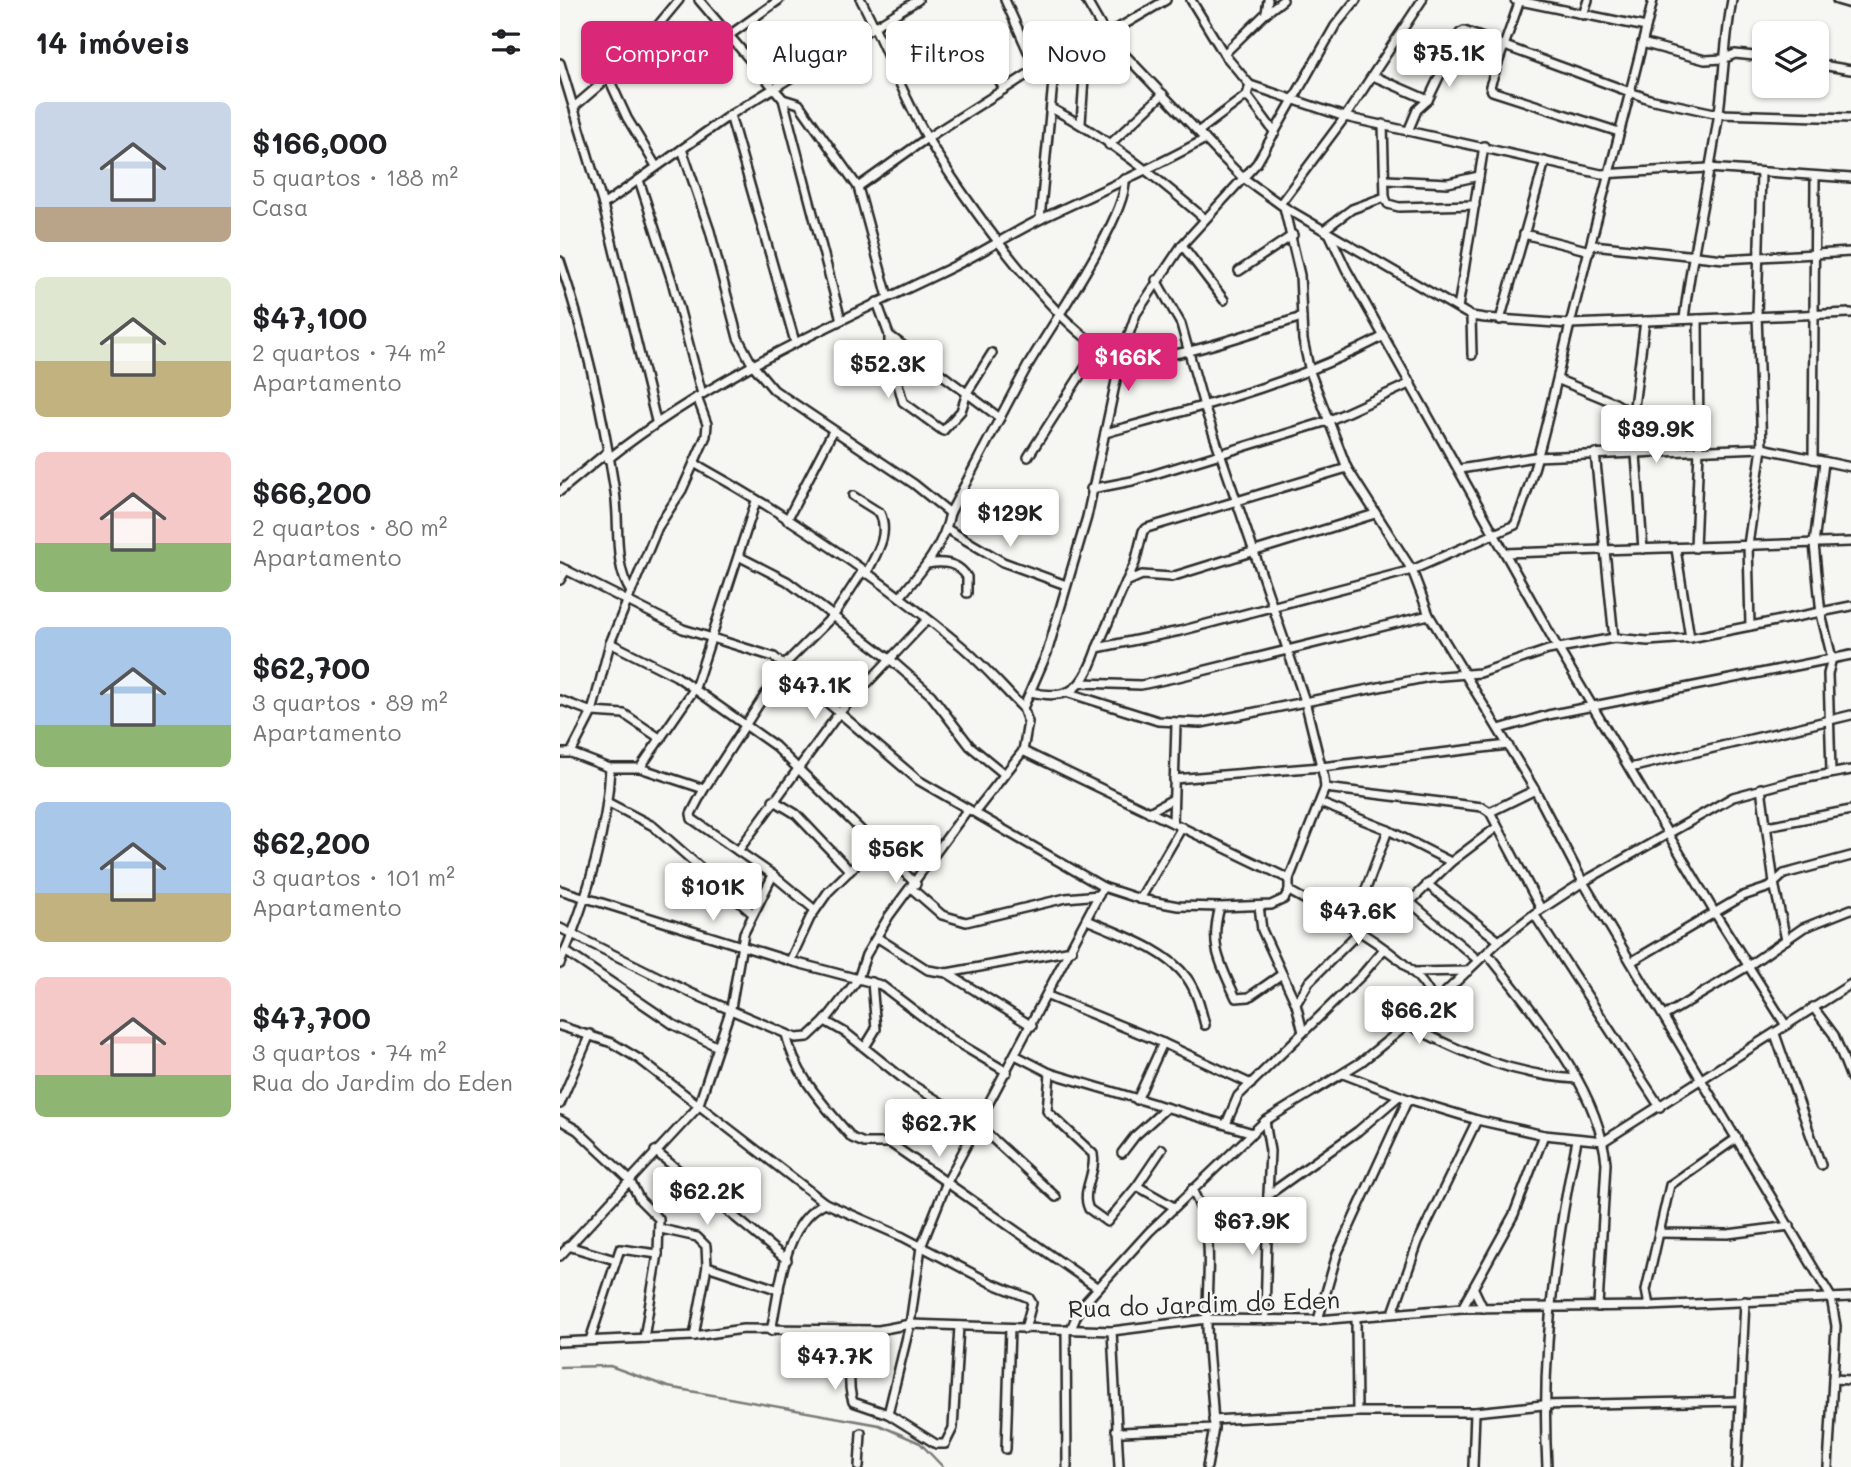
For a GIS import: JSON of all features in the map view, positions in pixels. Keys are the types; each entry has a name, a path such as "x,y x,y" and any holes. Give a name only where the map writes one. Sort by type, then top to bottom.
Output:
{"street":[{"path":"660,21 679,0"},
{"path":"699,0 719,21"},
{"path":"733,33 779,0"},
{"path":"862,0 927,138 997,242 1059,314 1099,346 1121,357 1153,357 1188,350 1302,317"},
{"path":"603,205 730,115 918,0"},
{"path":"1005,0 1023,40"},
{"path":"1086,0 1098,21"},
{"path":"1129,21 1166,0"},
{"path":"1191,0 1224,54 1250,85 1345,117 1609,175 1708,168 1815,178 1851,178"},
{"path":"1266,13 1268,0"},
{"path":"1224,54 1283,0"},
{"path":"1023,708 1047,653 1087,517 1121,357 1136,314 1156,280 1182,246 1241,177 1257,163 1295,101 1335,26 1356,0"},
{"path":"1282,206 1373,76 1422,0"},
{"path":"1619,132 1494,93 1490,86 1518,0 1646,27"},
{"path":"1583,15 1588,0"},
{"path":"1097,648 1180,631 1412,570 1497,536 1515,525 1527,494 1535,457 1559,380 1570,324 1653,0"},
{"path":"1684,319 1691,256 1719,114 1723,59 1732,0"},
{"path":"1837,0 1851,4"},
{"path":"1409,129 1416,110 1428,100 1461,32 1630,92 1719,114 1851,118"},
{"path":"733,36 783,99 841,320"},
{"path":"1642,43 1705,61 1723,59 1735,54 1752,56"},
{"path":"1130,59 1241,177 1282,206 1369,254 1471,316 1570,324 1851,313"},
{"path":"560,63 603,205 656,421"},
{"path":"1829,66 1851,70"},
{"path":"1373,76 1428,100"},
{"path":"858,187 927,138 1023,77"},
{"path":"574,107 603,84"},
{"path":"611,84 627,118 656,166"},
{"path":"1001,84 1004,89"},
{"path":"1040,219 1053,84"},
{"path":"1082,123 1084,84"},
{"path":"1199,131 1247,95 1250,85"},
{"path":"1109,145 1163,94"},
{"path":"1247,95 1275,133"},
{"path":"783,99 799,104 858,187 888,297"},
{"path":"1051,108 1082,123 1205,219"},
{"path":"730,115 795,342"},
{"path":"1384,124 1385,197 1388,204 1475,205"},
{"path":"560,491 656,421 752,364 943,272 1040,219 1148,172 1205,139"},
{"path":"1458,308 1484,146"},
{"path":"682,149 710,231 738,338 752,364 774,390 914,484 950,513"},
{"path":"1500,320 1545,161"},
{"path":"1749,626 1748,545 1762,448 1756,316 1761,173"},
{"path":"1386,180 1448,183 1479,176"},
{"path":"1813,459 1815,178"},
{"path":"571,753 592,712 610,643 658,527 682,490 708,429 672,281 639,180"},
{"path":"900,597 927,564 947,529 950,513 1000,418 1102,239 1125,192 1125,180"},
{"path":"1328,232 1352,209 1385,197"},
{"path":"1282,206 1293,235 1300,275 1302,317 1310,372 1347,468 1412,570 1429,615 1535,790 1583,882 1831,1297 1836,1326 1828,1467"},
{"path":"1328,232 1558,648 1715,913 1785,1024"},
{"path":"1524,234 1591,248 1757,260 1851,253"},
{"path":"1239,271 1293,235"},
{"path":"1182,246 1224,299"},
{"path":"560,261 580,329 615,489 624,579 629,596"},
{"path":"560,580 563,569 629,596 683,629 713,640 764,652 785,664 918,780 1103,887 1140,899 1178,906 1259,906 1277,902 1289,891 1289,879 1325,788 1321,767 1305,701 1204,406 1181,324 1156,280"},
{"path":"877,302 889,335 889,351 903,402 943,431 961,411 967,393 992,353"},
{"path":"1471,316 1472,355"},
{"path":"1695,548 1699,449 1698,319"},
{"path":"1643,549 1633,414 1645,321"},
{"path":"889,335 1000,418"},
{"path":"1105,433 1204,406 1310,372 1384,336"},
{"path":"1028,457 1099,346"},
{"path":"1559,380 1615,402 1633,414"},
{"path":"1091,489 1132,481 1328,421 1411,383"},
{"path":"787,520 833,431"},
{"path":"1460,469 1535,457 1762,448 1851,467"},
{"path":"1595,453 1614,638"},
{"path":"1824,462 1814,544 1821,614 1832,658 1829,674 1831,772"},
{"path":"560,928 630,965 786,1034 796,1038 808,1037 825,1021 858,979 866,955 889,916 1023,751 1028,722 1023,708 960,645 900,597 787,520 694,463"},
{"path":"1031,692 1059,696 1069,693 1081,682 1135,563 1143,531 1147,528 1239,503 1347,468"},
{"path":"815,910 773,875 691,817 704,789 785,664 834,615 864,573 883,540 884,525 880,513 853,496"},
{"path":"640,768 695,688 757,501"},
{"path":"1126,582 1142,575 1171,577 1375,514"},
{"path":"947,529 1003,562 1066,585"},
{"path":"1505,553 1851,542"},
{"path":"936,548 947,562 966,573 967,593"},
{"path":"1676,549 1690,638"},
{"path":"740,557 768,569 834,615 891,660 931,695 970,746 1003,773"},
{"path":"927,564 947,562"},
{"path":"1069,693 1132,715 1176,724 1201,723 1429,677 1480,673 1538,652 1558,648 1614,638 1648,641 1690,638 1851,606"},
{"path":"1081,682 1141,684 1429,615"},
{"path":"738,851 839,713 927,620"},
{"path":"610,643 652,662 746,724 798,767 942,915 966,922 1066,898 1099,895"},
{"path":"1499,729 1594,706 1851,655"},
{"path":"560,700 592,712 624,714 661,739"},
{"path":"1630,768 1851,715"},
{"path":"1173,823 1176,724"},
{"path":"1174,779 1321,767 1508,746"},
{"path":"1023,751 1289,879"},
{"path":"560,753 571,753 610,768 640,768 704,789"},
{"path":"560,964 586,898 607,802 610,768"},
{"path":"1067,1467 1068,1329 1080,1308 1192,1189 1265,1121 1343,1074 1433,1004 1499,941 1583,882 1733,797 1761,788 1851,770"},
{"path":"1325,788 1482,807 1490,812 1537,912 1660,1107"},
{"path":"1761,788 1774,883 1786,940"},
{"path":"1490,812 1535,790"},
{"path":"1149,812 1173,799"},
{"path":"774,800 796,814 850,871"},
{"path":"607,802 653,826 752,913"},
{"path":"1320,803 1388,830 1451,862"},
{"path":"1767,826 1851,810"},
{"path":"1140,899 1182,827"},
{"path":"1296,1004 1310,982 1359,930 1390,904 1410,901 1451,862 1497,827"},
{"path":"1348,923 1366,889 1388,830"},
{"path":"790,961 815,910 875,846"},
{"path":"1631,962 1743,896 1774,883 1784,874 1851,856"},
{"path":"560,1255 698,1107 731,1008 752,913 773,875"},
{"path":"1427,884 1499,941"},
{"path":"888,1414 910,1324 921,1247 947,1182 1048,996 1103,887"},
{"path":"560,890 790,961 872,982 890,990 968,1051 1007,1072"},
{"path":"1289,891 1348,923 1384,949 1427,986 1433,1004"},
{"path":"1410,901 1478,960"},
{"path":"1259,906 1262,930 1296,1004 1303,1032"},
{"path":"1220,907 1214,929 1215,948 1236,999 1249,997 1282,974"},
{"path":"1664,1016 1748,966 1803,928 1851,909"},
{"path":"1087,920 1152,951 1187,977 1196,995 1205,1025"},
{"path":"878,938 928,970 947,973 1072,950"},
{"path":"1226,1124 1232,1106 1251,1084 1362,975 1384,949"},
{"path":"565,951 674,1025 718,1047"},
{"path":"1487,953 1547,1030 1576,1079 1604,1140 1606,1163 1598,1307"},
{"path":"1411,972 1468,971"},
{"path":"947,973 1032,1026"},
{"path":"865,1047 876,1029 872,982"},
{"path":"1343,1074 1399,1096 1477,1120 1544,1135 1577,1140 1604,1140 1851,984"},
{"path":"1048,996 1163,1043 1251,1084"},
{"path":"1813,1006 1834,1035 1851,1078"},
{"path":"825,1021 865,1047 906,1081 979,1126 1056,1197"},
{"path":"1407,1024 1444,1044 1499,1066 1576,1079"},
{"path":"560,1026 590,1034 639,1059 825,1203 991,1283 1029,1298 1032,1303 1024,1329"},
{"path":"560,1104 590,1034"},
{"path":"786,1034 792,1059 799,1071 852,1138 864,1143 890,1143 1098,1288"},
{"path":"1774,1034 1821,1165"},
{"path":"1137,1100 1163,1043"},
{"path":"1015,1055 1050,1073 1253,1133"},
{"path":"1050,1073 1047,1111 1093,1154 1094,1161 1085,1195 1089,1209 1107,1222 1137,1186 1162,1149"},
{"path":"1268,1195 1358,1131 1399,1096"},
{"path":"1318,1320 1337,1254 1408,1099"},
{"path":"1122,1153 1135,1136 1165,1109"},
{"path":"560,1120 577,1130 629,1179 640,1200 656,1213 661,1229 659,1254 644,1338"},
{"path":"1393,1313 1418,1242 1477,1120"},
{"path":"1265,1121 1270,1151 1265,1320"},
{"path":"1462,1308 1514,1213 1544,1135"},
{"path":"1649,1306 1646,1290 1670,1185 1737,1138"},
{"path":"1547,1467 1543,1405 1558,1243 1577,1140"},
{"path":"655,1151 787,1260"},
{"path":"1137,1186 1174,1208"},
{"path":"1192,1189 1208,1226 1210,1248 1206,1319 1214,1424 1207,1467"},
{"path":"771,1331 787,1260 804,1216 825,1203"},
{"path":"1659,1233 1728,1234 1790,1226"},
{"path":"661,1229 703,1241 707,1250 707,1266 694,1336"},
{"path":"568,1246 615,1260"},
{"path":"590,1340 615,1260 623,1248 659,1254"},
{"path":"707,1266 779,1290"},
{"path":"1474,1289 1482,1308"},
{"name":"Rua do Jardim do Eden","path":"560,1342 694,1336 743,1329 771,1331 836,1327 859,1331 910,1324 1112,1331 1206,1319 1356,1319 1393,1313 1462,1308 1649,1306 1851,1297"},
{"path":"1737,1467 1745,1301"},
{"path":"1356,1319 1357,1412"},
{"path":"859,1331 849,1381 853,1402 888,1414 936,1444 945,1444 950,1440 959,1326"},
{"path":"1006,1449 1010,1328"},
{"path":"1112,1331 1118,1467"},
{"path":"1833,1380 1851,1380"},
{"path":"1116,1430 1122,1432 1357,1412 1475,1412 1543,1405 1739,1401"},
{"path":"1473,1467 1475,1412"},
{"path":"859,1467 861,1433"}],"waterway":[{"path":"560,1367 610,1366 668,1387 879,1425 920,1443 943,1467"}]}
